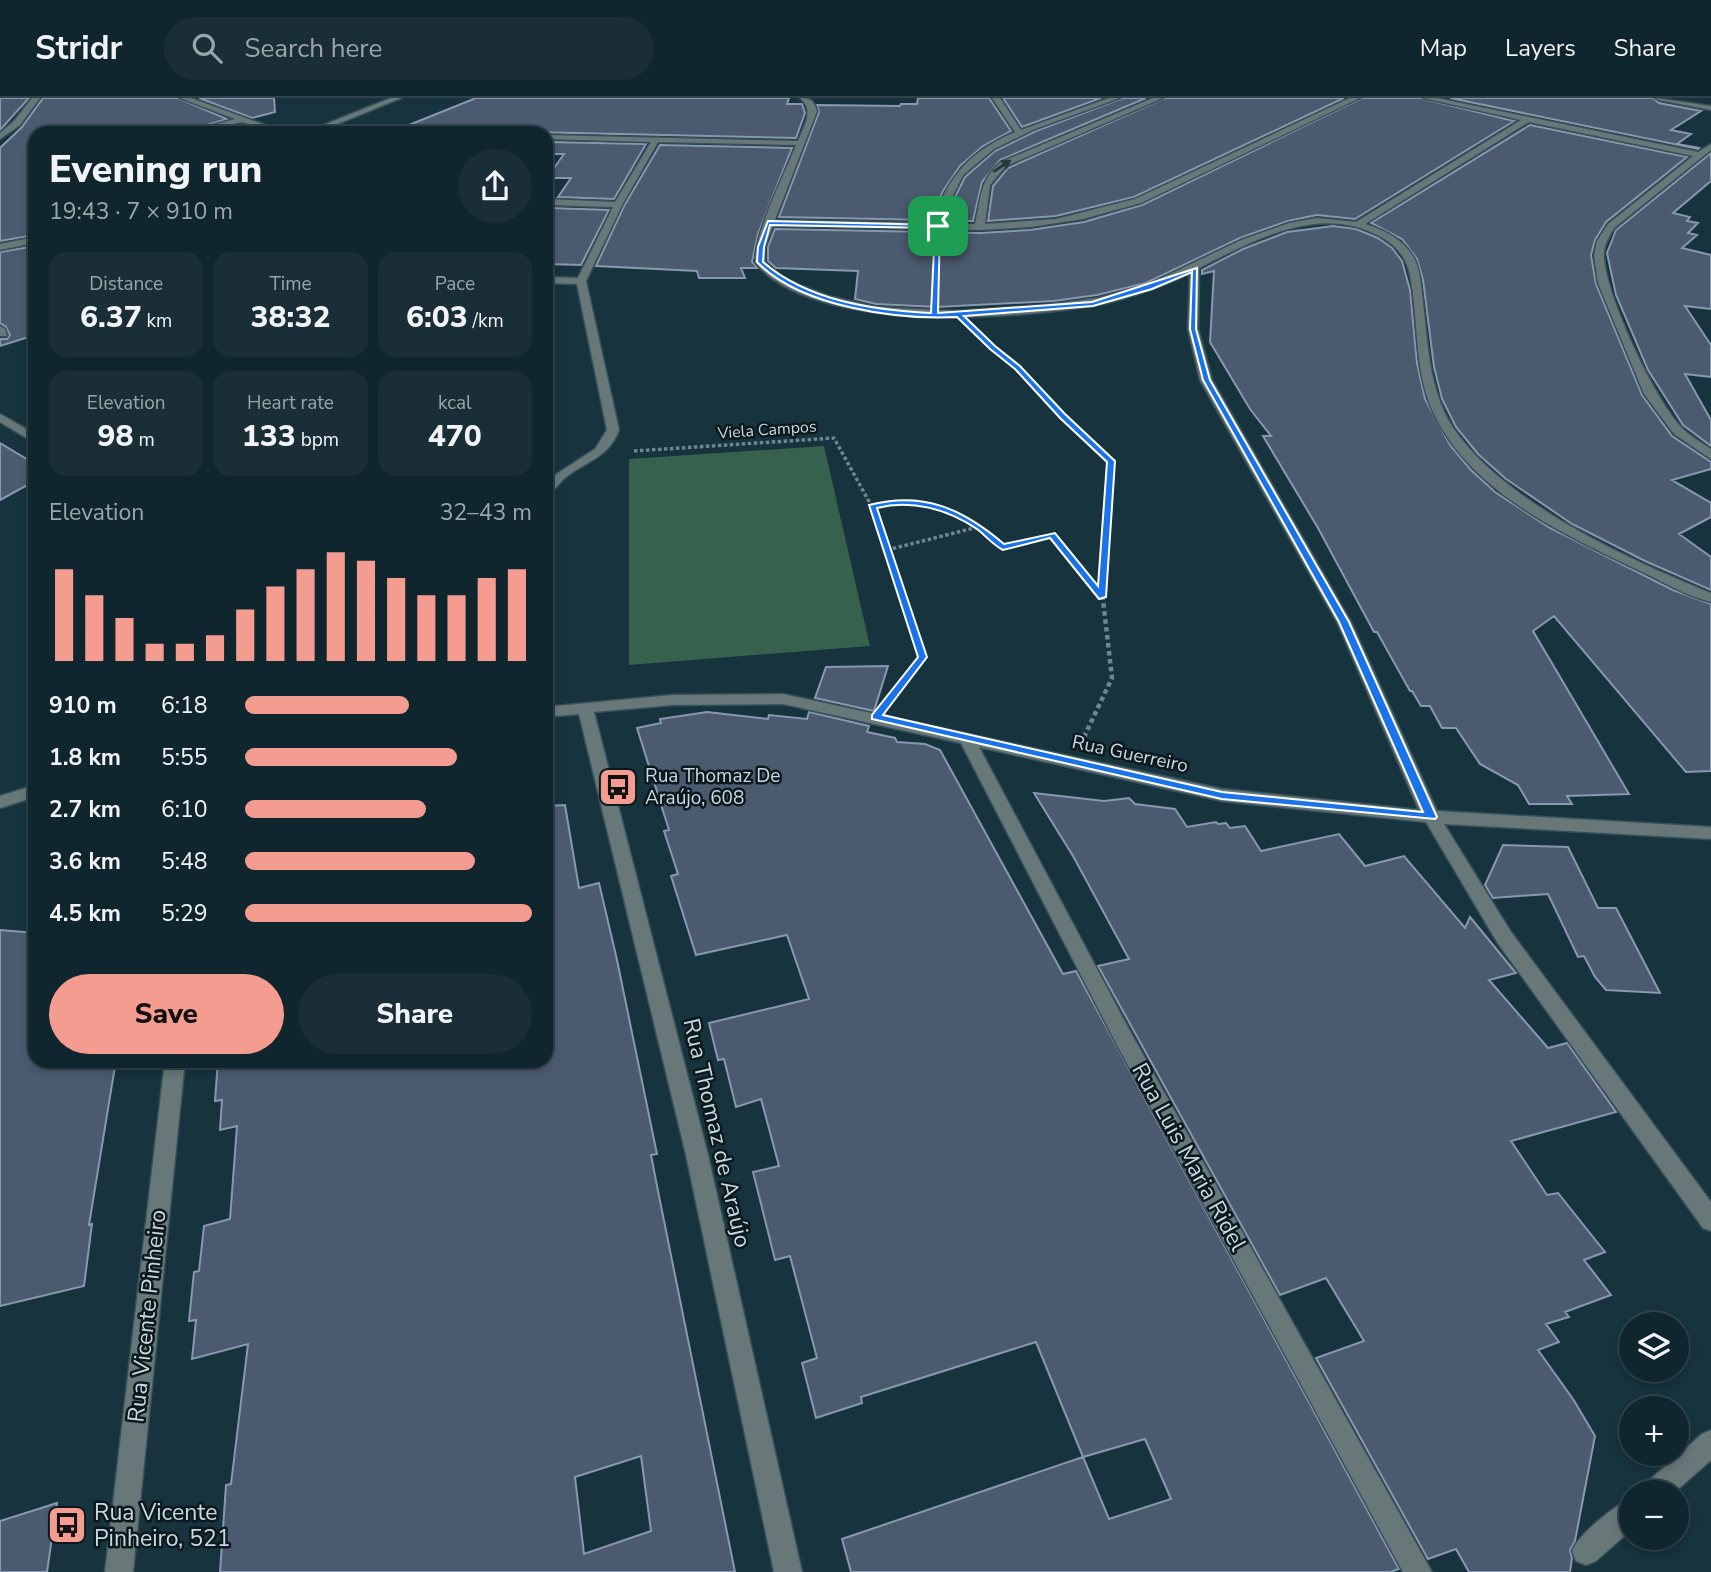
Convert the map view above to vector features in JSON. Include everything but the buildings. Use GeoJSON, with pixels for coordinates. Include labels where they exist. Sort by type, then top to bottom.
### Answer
{"type":"FeatureCollection","features":[{"type":"Feature","properties":{"kind":"street"},"geometry":{"type":"LineString","coordinates":[[0,137],[17,122],[36,98]]}},
{"type":"Feature","properties":{"kind":"street"},"geometry":{"type":"LineString","coordinates":[[184,98],[251,126]]}},
{"type":"Feature","properties":{"kind":"street"},"geometry":{"type":"LineString","coordinates":[[325,126],[397,98]]}},
{"type":"Feature","properties":{"kind":"street"},"geometry":{"type":"LineString","coordinates":[[804,98],[811,103],[813,111],[761,247],[760,262],[779,279],[809,293],[856,307],[934,315],[1093,304],[1195,269],[1272,228],[1312,220],[1358,224],[1394,240],[1409,259],[1414,275],[1424,362],[1434,403],[1449,431],[1481,467],[1521,502],[1569,531],[1711,598]]}},
{"type":"Feature","properties":{"kind":"street"},"geometry":{"type":"LineString","coordinates":[[996,98],[1020,134]]}},
{"type":"Feature","properties":{"kind":"street"},"geometry":{"type":"LineString","coordinates":[[936,226],[961,172],[974,159],[1020,134],[1116,98]]}},
{"type":"Feature","properties":{"kind":"street"},"geometry":{"type":"LineString","coordinates":[[980,227],[988,181],[996,168],[1015,157],[1160,98]]}},
{"type":"Feature","properties":{"kind":"street"},"geometry":{"type":"LineString","coordinates":[[768,223],[980,227],[1066,222],[1102,214],[1138,201],[1356,98]]}},
{"type":"Feature","properties":{"kind":"street"},"geometry":{"type":"LineString","coordinates":[[1427,98],[1699,155]]}},
{"type":"Feature","properties":{"kind":"street"},"geometry":{"type":"LineString","coordinates":[[1658,98],[1711,108]]}},
{"type":"Feature","properties":{"kind":"street"},"geometry":{"type":"LineString","coordinates":[[216,126],[240,120]]}},
{"type":"Feature","properties":{"kind":"street"},"geometry":{"type":"LineString","coordinates":[[1358,224],[1526,120]]}},
{"type":"Feature","properties":{"kind":"street"},"geometry":{"type":"LineString","coordinates":[[553,137],[802,143]]}},
{"type":"Feature","properties":{"kind":"street"},"geometry":{"type":"LineString","coordinates":[[553,484],[561,475],[599,453],[610,441],[613,430],[581,281],[618,205],[656,139]]}},
{"type":"Feature","properties":{"kind":"street"},"geometry":{"type":"LineString","coordinates":[[1711,146],[1611,226],[1602,241],[1599,255],[1603,283],[1650,394],[1678,431],[1711,455]]}},
{"type":"Feature","properties":{"kind":"street"},"geometry":{"type":"LineString","coordinates":[[553,202],[618,205]]}},
{"type":"Feature","properties":{"kind":"street"},"geometry":{"type":"LineString","coordinates":[[0,247],[28,241]]}},
{"type":"Feature","properties":{"kind":"street"},"geometry":{"type":"LineString","coordinates":[[1195,269],[1193,329],[1206,380],[1344,622],[1431,817],[1504,937],[1711,1220]]}},
{"type":"Feature","properties":{"kind":"street"},"geometry":{"type":"LineString","coordinates":[[553,280],[581,281]]}},
{"type":"Feature","properties":{"kind":"street"},"geometry":{"type":"LineString","coordinates":[[0,417],[28,435]]}},
{"type":"Feature","properties":{"kind":"street"},"geometry":{"type":"LineString","coordinates":[[0,435],[28,436]]}},
{"type":"Feature","properties":{"kind":"street","name":"Rua Guerreiro"},"geometry":{"type":"LineString","coordinates":[[553,711],[761,697],[876,717],[1222,795],[1431,817],[1711,833]]}},
{"type":"Feature","properties":{"kind":"street","name":"Rua Thomaz de Araújo"},"geometry":{"type":"LineString","coordinates":[[585,707],[697,1155],[788,1572]]}},
{"type":"Feature","properties":{"kind":"street","name":"Rua Luis Maria Ridel"},"geometry":{"type":"LineString","coordinates":[[967,739],[1124,1039],[1418,1572]]}},
{"type":"Feature","properties":{"kind":"street"},"geometry":{"type":"LineString","coordinates":[[0,802],[28,793]]}},
{"type":"Feature","properties":{"kind":"street","name":"Rua Vicente Pinheiro"},"geometry":{"type":"LineString","coordinates":[[119,1572],[175,1068]]}},
{"type":"Feature","properties":{"kind":"street"},"geometry":{"type":"LineString","coordinates":[[1669,1480],[1711,1443]]}},
{"type":"Feature","properties":{"kind":"street"},"geometry":{"type":"LineString","coordinates":[[1586,1551],[1619,1522]]}},
{"type":"Feature","properties":{"kind":"path"},"geometry":{"type":"LineString","coordinates":[[934,315],[936,226]]}},
{"type":"Feature","properties":{"kind":"path"},"geometry":{"type":"LineString","coordinates":[[958,314],[992,348],[1018,368],[1062,416],[1111,461],[1102,597],[1112,678],[1072,763]]}},
{"type":"Feature","properties":{"kind":"path","name":"Viela Campos"},"geometry":{"type":"LineString","coordinates":[[599,453],[834,438],[872,507],[923,657],[876,717]]}},
{"type":"Feature","properties":{"kind":"path"},"geometry":{"type":"LineString","coordinates":[[872,507],[889,502],[928,503],[979,527],[1003,547],[1052,535],[1102,597]]}},
{"type":"Feature","properties":{"kind":"path"},"geometry":{"type":"LineString","coordinates":[[887,550],[979,527]]}},
{"type":"Feature","properties":{"kind":"green space"},"geometry":{"type":"Polygon","coordinates":[[[824,446],[870,646],[629,665],[629,459],[824,446]]]}},
{"type":"Feature","properties":{"kind":"place","name":"Rua Thomaz De Araújo, 608"},"geometry":{"type":"Point","coordinates":[618,787]}},
{"type":"Feature","properties":{"kind":"place","name":"Rua Vicente Pinheiro, 521"},"geometry":{"type":"Point","coordinates":[67,1525]}},
{"type":"Feature","properties":{"kind":"route"},"geometry":{"type":"LineString","coordinates":[[938,226],[768,223],[760,262],[779,279],[809,293],[841,303],[877,311],[934,315],[1093,304],[1195,269],[1193,329],[1206,380],[1344,622],[1431,817],[1275,803],[1222,795],[876,717],[923,657],[872,507],[889,502],[928,503],[979,527],[1003,547],[1052,535],[1102,597],[1111,461],[1062,416],[1018,368],[992,348],[958,314],[934,315],[938,226]]}}]}
